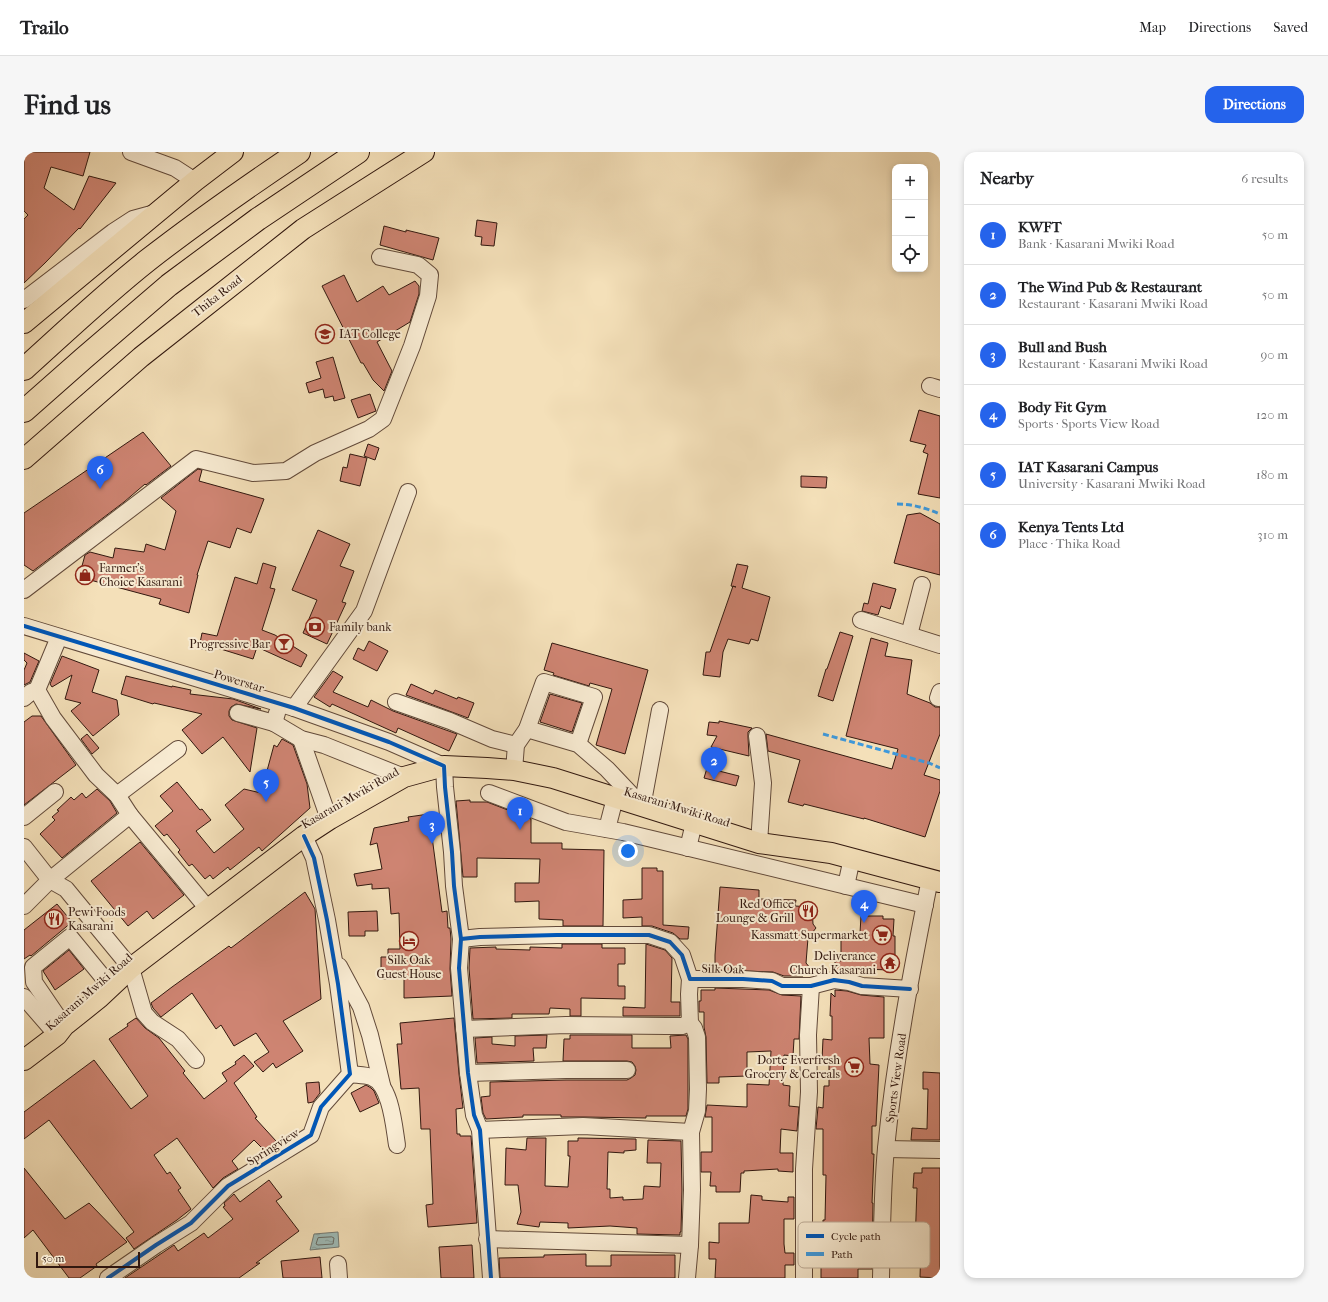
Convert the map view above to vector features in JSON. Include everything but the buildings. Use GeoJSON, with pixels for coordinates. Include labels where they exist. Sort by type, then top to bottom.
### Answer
{"type":"FeatureCollection","features":[{"type":"Feature","properties":{"kind":"highway"},"geometry":{"type":"LineString","coordinates":[[24,369],[110,291],[147,261],[244,189],[299,152]]}},
{"type":"Feature","properties":{"kind":"highway"},"geometry":{"type":"LineString","coordinates":[[24,411],[169,285],[258,219],[358,152]]}},
{"type":"Feature","properties":{"kind":"main road"},"geometry":{"type":"LineString","coordinates":[[24,323],[157,212],[233,152]]}},
{"type":"Feature","properties":{"kind":"main road","name":"Thika Road"},"geometry":{"type":"LineString","coordinates":[[24,459],[141,357],[303,229],[424,152]]}},
{"type":"Feature","properties":{"kind":"main road","name":"Kasarani Mwiki Road"},"geometry":{"type":"LineString","coordinates":[[24,1060],[60,1031],[131,968],[304,836],[329,819],[404,777],[444,766],[514,770],[553,778],[759,843],[831,853],[935,881]]}},
{"type":"Feature","properties":{"kind":"street"},"geometry":{"type":"LineString","coordinates":[[131,152],[175,168],[195,181]]}},
{"type":"Feature","properties":{"kind":"street"},"geometry":{"type":"LineString","coordinates":[[24,300],[113,232],[133,219],[157,212]]}},
{"type":"Feature","properties":{"kind":"street"},"geometry":{"type":"LineString","coordinates":[[24,590],[196,458],[253,473],[286,471],[315,454],[369,429],[383,419],[412,346],[428,296],[430,275],[418,265],[380,257]]}},
{"type":"Feature","properties":{"kind":"street"},"geometry":{"type":"LineString","coordinates":[[274,723],[364,611],[408,492]]}},
{"type":"Feature","properties":{"kind":"street"},"geometry":{"type":"LineString","coordinates":[[909,635],[922,585]]}},
{"type":"Feature","properties":{"kind":"street"},"geometry":{"type":"LineString","coordinates":[[861,620],[940,645]]}},
{"type":"Feature","properties":{"kind":"street","name":"Powerstar"},"geometry":{"type":"LineString","coordinates":[[24,626],[287,706],[389,742],[444,766]]}},
{"type":"Feature","properties":{"kind":"street"},"geometry":{"type":"LineString","coordinates":[[59,637],[30,694],[53,718],[92,769],[117,795],[130,815],[208,909]]}},
{"type":"Feature","properties":{"kind":"street"},"geometry":{"type":"LineString","coordinates":[[514,770],[516,744],[527,729],[544,682],[594,697],[578,744]]}},
{"type":"Feature","properties":{"kind":"street"},"geometry":{"type":"LineString","coordinates":[[396,702],[450,721],[492,740],[516,744]]}},
{"type":"Feature","properties":{"kind":"street"},"geometry":{"type":"LineString","coordinates":[[642,807],[660,710]]}},
{"type":"Feature","properties":{"kind":"street"},"geometry":{"type":"LineString","coordinates":[[238,713],[274,723],[301,739],[324,744],[404,777]]}},
{"type":"Feature","properties":{"kind":"street"},"geometry":{"type":"LineString","coordinates":[[527,729],[578,744],[607,770],[642,807]]}},
{"type":"Feature","properties":{"kind":"street"},"geometry":{"type":"LineString","coordinates":[[757,736],[763,783],[759,843]]}},
{"type":"Feature","properties":{"kind":"street"},"geometry":{"type":"LineString","coordinates":[[301,739],[329,819]]}},
{"type":"Feature","properties":{"kind":"street"},"geometry":{"type":"LineString","coordinates":[[117,795],[178,749]]}},
{"type":"Feature","properties":{"kind":"street"},"geometry":{"type":"LineString","coordinates":[[444,766],[444,787],[461,939],[459,968],[468,1073],[474,1115],[480,1130],[491,1278]]}},
{"type":"Feature","properties":{"kind":"street"},"geometry":{"type":"LineString","coordinates":[[24,817],[56,792]]}},
{"type":"Feature","properties":{"kind":"street"},"geometry":{"type":"LineString","coordinates":[[489,793],[566,822],[607,829],[925,905]]}},
{"type":"Feature","properties":{"kind":"street"},"geometry":{"type":"LineString","coordinates":[[607,829],[615,798]]}},
{"type":"Feature","properties":{"kind":"street"},"geometry":{"type":"LineString","coordinates":[[24,906],[50,880],[130,815]]}},
{"type":"Feature","properties":{"kind":"street"},"geometry":{"type":"LineString","coordinates":[[688,848],[694,823]]}},
{"type":"Feature","properties":{"kind":"street"},"geometry":{"type":"LineString","coordinates":[[304,836],[314,858],[333,956],[350,1074],[372,1077],[382,1085]]}},
{"type":"Feature","properties":{"kind":"street"},"geometry":{"type":"LineString","coordinates":[[24,846],[50,880],[66,889],[131,968],[144,1013],[152,1022],[178,1039],[196,1060]]}},
{"type":"Feature","properties":{"kind":"street"},"geometry":{"type":"LineString","coordinates":[[846,886],[852,858]]}},
{"type":"Feature","properties":{"kind":"street","name":"Sports View Road"},"geometry":{"type":"LineString","coordinates":[[883,1222],[886,1149],[895,1076],[925,905],[935,881]]}},
{"type":"Feature","properties":{"kind":"street","name":"Silk Oak"},"geometry":{"type":"LineString","coordinates":[[461,939],[550,935],[649,935],[670,942],[682,955],[690,979],[743,979],[772,981],[782,986],[810,986],[834,980],[862,986],[910,989]]}},
{"type":"Feature","properties":{"kind":"street"},"geometry":{"type":"LineString","coordinates":[[60,1031],[34,982],[33,967],[70,937],[111,987]]}},
{"type":"Feature","properties":{"kind":"street"},"geometry":{"type":"LineString","coordinates":[[333,956],[361,1006],[370,1035],[382,1085],[387,1094],[397,1145]]}},
{"type":"Feature","properties":{"kind":"street"},"geometry":{"type":"LineString","coordinates":[[687,1278],[692,1190],[691,1132],[697,1111],[698,1089],[697,1037],[694,1028],[690,1023],[690,979]]}},
{"type":"Feature","properties":{"kind":"street"},"geometry":{"type":"LineString","coordinates":[[804,1222],[804,1169],[809,1092],[808,1035],[810,986]]}},
{"type":"Feature","properties":{"kind":"street"},"geometry":{"type":"LineString","coordinates":[[24,997],[60,1031]]}},
{"type":"Feature","properties":{"kind":"street"},"geometry":{"type":"LineString","coordinates":[[464,1029],[566,1025],[682,1026],[690,1023]]}},
{"type":"Feature","properties":{"kind":"street"},"geometry":{"type":"LineString","coordinates":[[468,1073],[627,1070]]}},
{"type":"Feature","properties":{"kind":"street","name":"Springview"},"geometry":{"type":"LineString","coordinates":[[108,1278],[191,1223],[228,1186],[311,1135],[321,1107],[350,1074]]}},
{"type":"Feature","properties":{"kind":"street"},"geometry":{"type":"LineString","coordinates":[[480,1130],[583,1126],[691,1132]]}},
{"type":"Feature","properties":{"kind":"street"},"geometry":{"type":"LineString","coordinates":[[886,1149],[940,1150]]}},
{"type":"Feature","properties":{"kind":"street"},"geometry":{"type":"LineString","coordinates":[[487,1239],[690,1245]]}},
{"type":"Feature","properties":{"kind":"street","name":"Sports View Road"},"geometry":{"type":"LineString","coordinates":[[881,1268],[881,1278]]}},
{"type":"Feature","properties":{"kind":"water"},"geometry":{"type":"Polygon","coordinates":[[[338,1232],[339,1247],[310,1250],[314,1234],[338,1232]]]}},
{"type":"Feature","properties":{"kind":"marked path"},"geometry":{"type":"LineString","coordinates":[[897,504],[919,507],[940,514]]}},
{"type":"Feature","properties":{"kind":"marked path"},"geometry":{"type":"LineString","coordinates":[[823,734],[929,763],[940,768]]}},
{"type":"Feature","properties":{"kind":"cycle path"},"geometry":{"type":"LineString","coordinates":[[24,626],[294,708],[389,742],[444,766],[454,886],[461,939],[459,968],[468,1073],[474,1115],[480,1130],[491,1278]]}},
{"type":"Feature","properties":{"kind":"cycle path"},"geometry":{"type":"LineString","coordinates":[[108,1278],[191,1223],[228,1186],[311,1135],[321,1107],[350,1074],[338,984],[327,920],[314,858],[304,836]]}},
{"type":"Feature","properties":{"kind":"cycle path"},"geometry":{"type":"LineString","coordinates":[[461,939],[480,937],[557,935],[649,935],[670,942],[682,955],[690,979],[743,979],[772,981],[782,986],[811,986],[834,980],[862,986],[910,989]]}},
{"type":"Feature","properties":{"kind":"place","name":"IAT College"},"geometry":{"type":"Point","coordinates":[325,334]}},
{"type":"Feature","properties":{"kind":"place","name":"Kenya Tents Ltd"},"geometry":{"type":"Point","coordinates":[100,489]}},
{"type":"Feature","properties":{"kind":"place","name":"Farmer's Choice Kasarani"},"geometry":{"type":"Point","coordinates":[85,575]}},
{"type":"Feature","properties":{"kind":"place","name":"Family bank"},"geometry":{"type":"Point","coordinates":[315,627]}},
{"type":"Feature","properties":{"kind":"place","name":"Progressive Bar"},"geometry":{"type":"Point","coordinates":[284,644]}},
{"type":"Feature","properties":{"kind":"place","name":"The Wind Pub & Restaurant"},"geometry":{"type":"Point","coordinates":[714,780]}},
{"type":"Feature","properties":{"kind":"place","name":"IAT Kasarani Campus"},"geometry":{"type":"Point","coordinates":[266,802]}},
{"type":"Feature","properties":{"kind":"place","name":"KWFT"},"geometry":{"type":"Point","coordinates":[520,830]}},
{"type":"Feature","properties":{"kind":"place","name":"Bull and Bush"},"geometry":{"type":"Point","coordinates":[432,844]}},
{"type":"Feature","properties":{"kind":"place","name":"Red Office Lounge & Grill"},"geometry":{"type":"Point","coordinates":[808,911]}},
{"type":"Feature","properties":{"kind":"place","name":"Pewi Foods Kasarani"},"geometry":{"type":"Point","coordinates":[54,919]}},
{"type":"Feature","properties":{"kind":"place","name":"Body Fit Gym"},"geometry":{"type":"Point","coordinates":[864,923]}},
{"type":"Feature","properties":{"kind":"place","name":"Kassmatt Supermarket"},"geometry":{"type":"Point","coordinates":[882,935]}},
{"type":"Feature","properties":{"kind":"place","name":"Silk Oak Guest House"},"geometry":{"type":"Point","coordinates":[409,941]}},
{"type":"Feature","properties":{"kind":"place","name":"Deliverance Church Kasarani"},"geometry":{"type":"Point","coordinates":[890,963]}},
{"type":"Feature","properties":{"kind":"place","name":"Dorte Everfresh Grocery & Cereals"},"geometry":{"type":"Point","coordinates":[854,1067]}}]}
